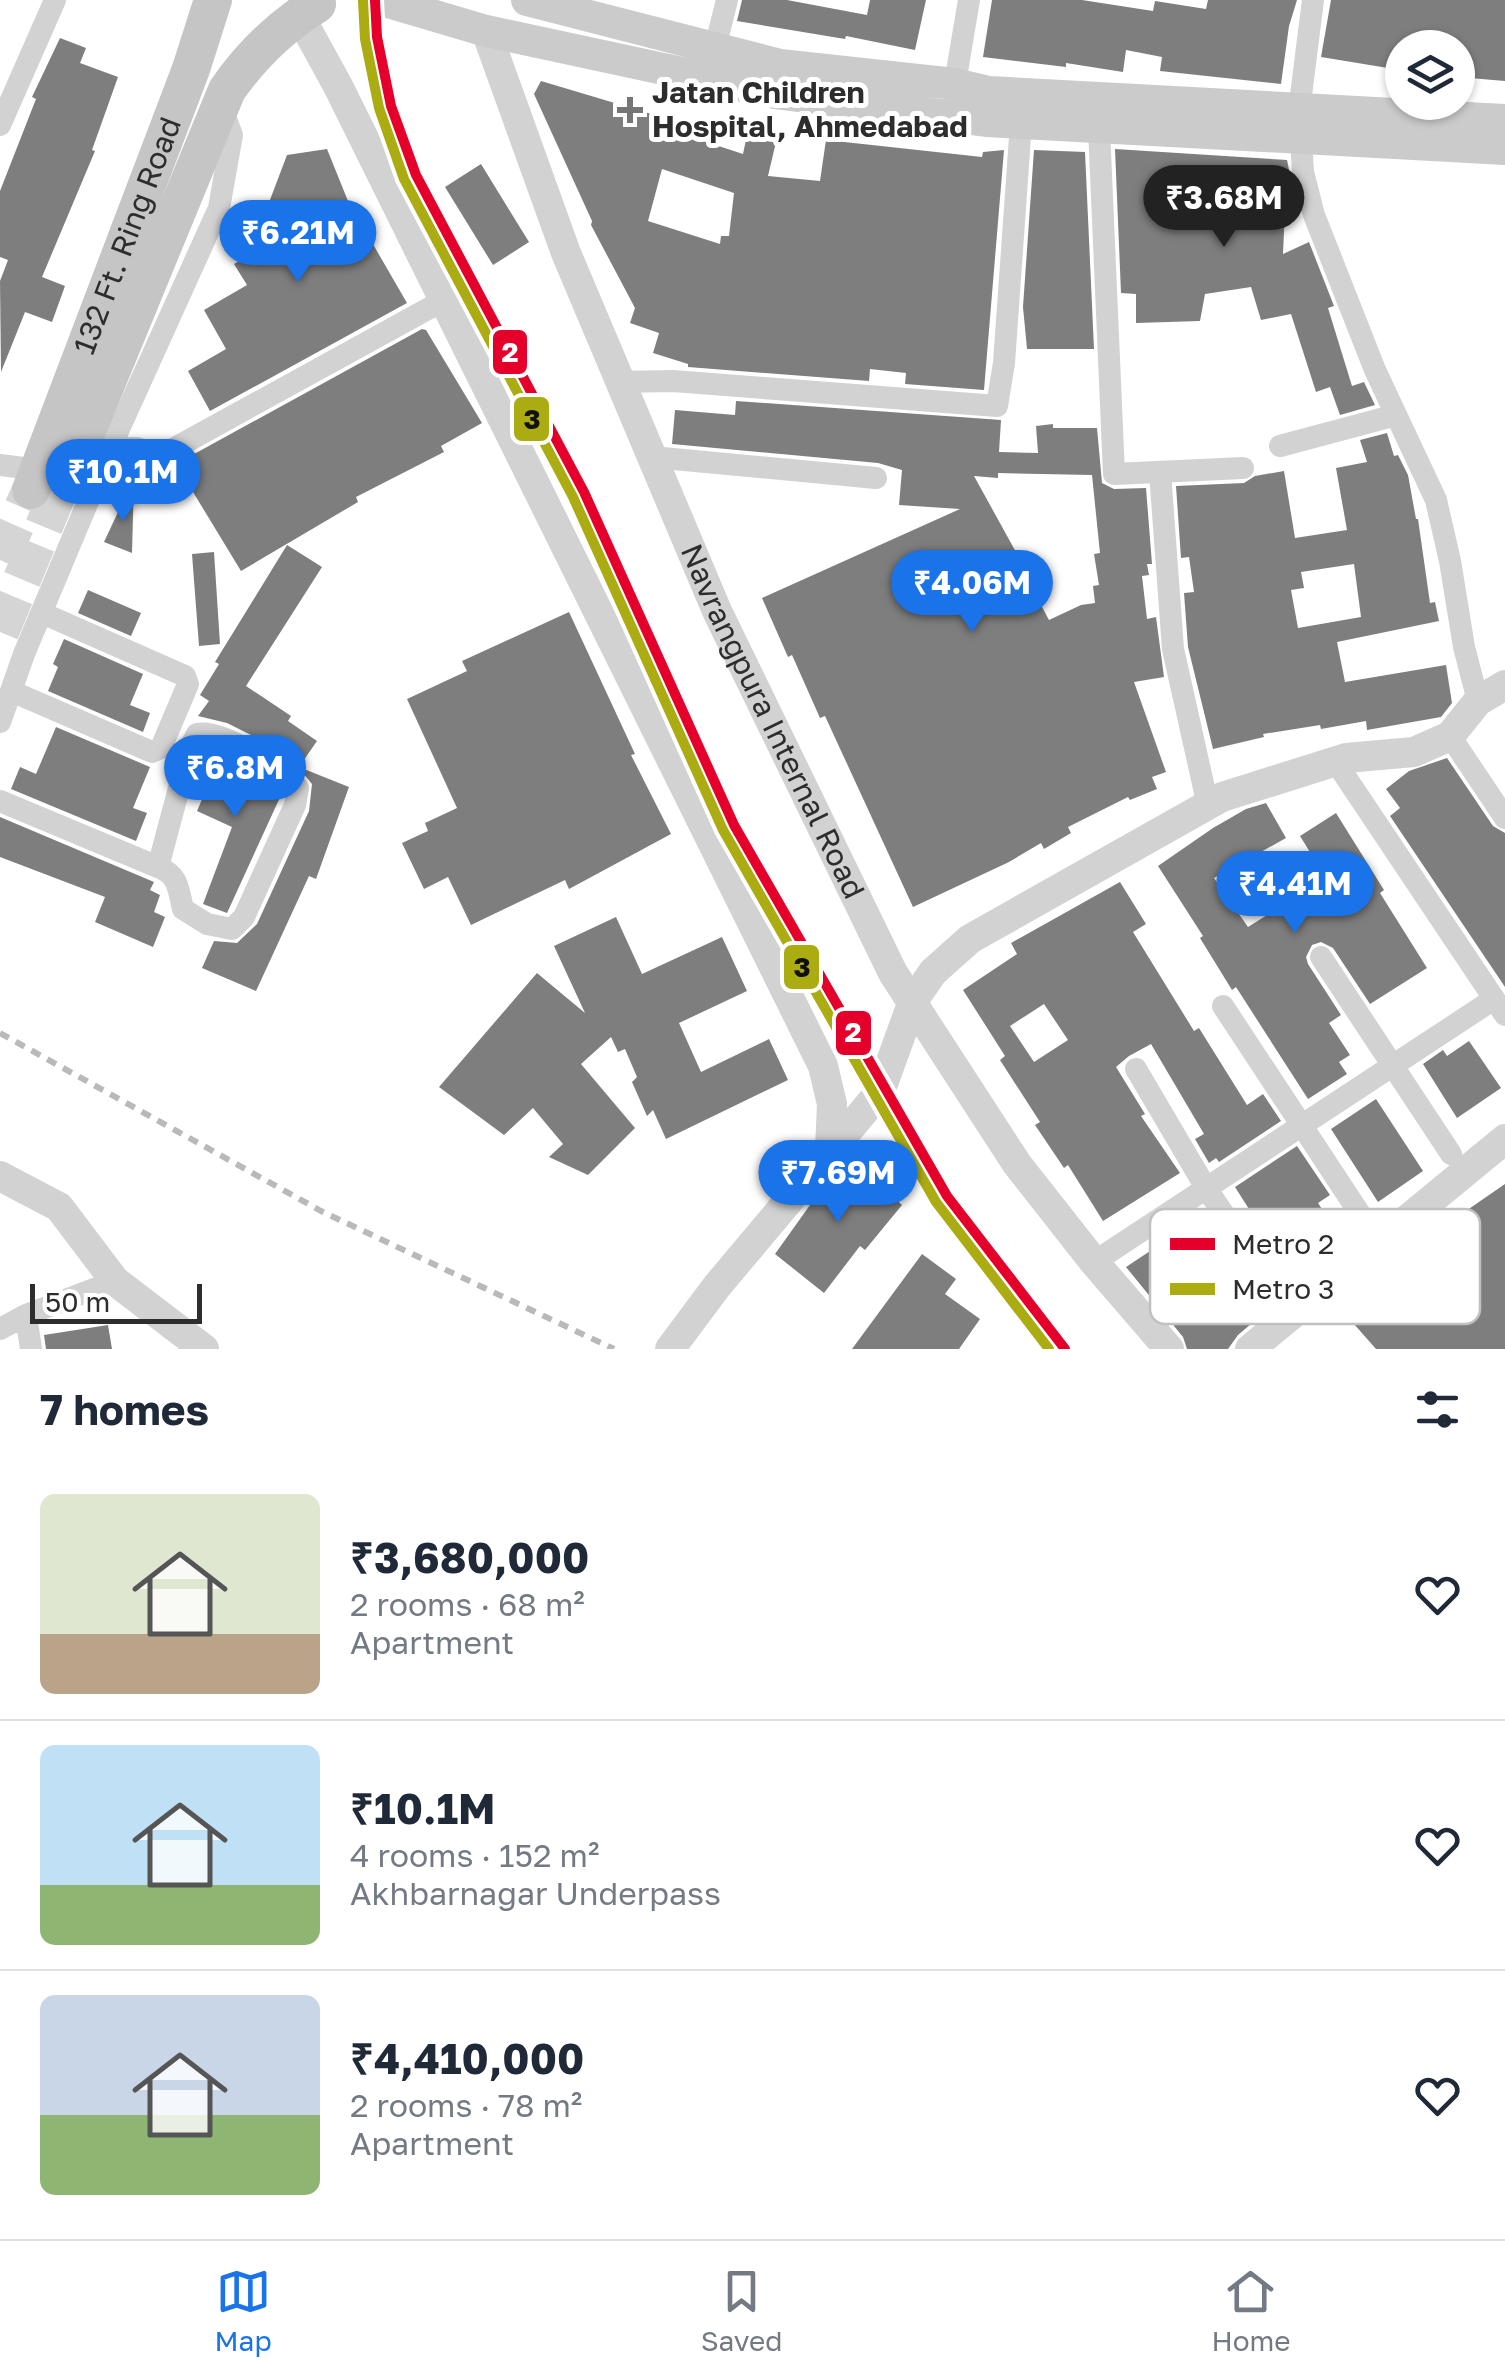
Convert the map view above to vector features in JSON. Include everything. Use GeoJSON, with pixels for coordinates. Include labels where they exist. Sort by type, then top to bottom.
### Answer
{"type":"FeatureCollection","features":[{"type":"Feature","properties":{"kind":"main road","name":"132 Ft. Ring Road"},"geometry":{"type":"LineString","coordinates":[[65,465],[213,0]]}},
{"type":"Feature","properties":{"kind":"main road"},"geometry":{"type":"LineString","coordinates":[[381,0],[486,31],[775,94],[952,100],[989,92],[1505,149]]}},
{"type":"Feature","properties":{"kind":"main road"},"geometry":{"type":"LineString","coordinates":[[526,0],[780,65],[952,100],[1022,123],[1099,128],[1505,120]]}},
{"type":"Feature","properties":{"kind":"main road","name":"132 Ft. Ring Road"},"geometry":{"type":"LineString","coordinates":[[65,465],[220,106],[246,62],[310,5]]}},
{"type":"Feature","properties":{"kind":"street"},"geometry":{"type":"LineString","coordinates":[[0,125],[55,0]]}},
{"type":"Feature","properties":{"kind":"street"},"geometry":{"type":"LineString","coordinates":[[715,48],[726,0]]}},
{"type":"Feature","properties":{"kind":"street"},"geometry":{"type":"LineString","coordinates":[[952,100],[969,0]]}},
{"type":"Feature","properties":{"kind":"street"},"geometry":{"type":"LineString","coordinates":[[1313,0],[1300,125],[1304,172],[1314,215],[1396,415],[1436,500],[1464,648],[1478,700]]}},
{"type":"Feature","properties":{"kind":"street"},"geometry":{"type":"LineString","coordinates":[[310,5],[444,300],[823,1066],[832,1104],[830,1149]]}},
{"type":"Feature","properties":{"kind":"street","name":"Navrangpura Internal Road"},"geometry":{"type":"LineString","coordinates":[[486,31],[566,253],[716,611],[893,973],[1017,1164],[1169,1349]]}},
{"type":"Feature","properties":{"kind":"street"},"geometry":{"type":"LineString","coordinates":[[618,382],[673,381],[998,406],[1022,123]]}},
{"type":"Feature","properties":{"kind":"street"},"geometry":{"type":"LineString","coordinates":[[1099,128],[1114,474],[1243,468]]}},
{"type":"Feature","properties":{"kind":"street"},"geometry":{"type":"LineString","coordinates":[[0,465],[65,465],[136,448],[158,456],[164,454],[444,300]]}},
{"type":"Feature","properties":{"kind":"street"},"geometry":{"type":"LineString","coordinates":[[1280,446],[1396,415]]}},
{"type":"Feature","properties":{"kind":"street"},"geometry":{"type":"LineString","coordinates":[[652,457],[876,478]]}},
{"type":"Feature","properties":{"kind":"street"},"geometry":{"type":"LineString","coordinates":[[0,722],[42,613],[65,465]]}},
{"type":"Feature","properties":{"kind":"street"},"geometry":{"type":"LineString","coordinates":[[1160,472],[1173,649],[1208,806]]}},
{"type":"Feature","properties":{"kind":"street"},"geometry":{"type":"LineString","coordinates":[[11,691],[152,752],[161,748],[188,684],[185,676],[42,613]]}},
{"type":"Feature","properties":{"kind":"street"},"geometry":{"type":"LineString","coordinates":[[670,1349],[880,1092],[914,1001],[932,972],[970,939],[1222,797],[1335,762],[1414,752],[1450,736],[1478,700],[1505,685]]}},
{"type":"Feature","properties":{"kind":"street"},"geometry":{"type":"LineString","coordinates":[[0,802],[170,871],[176,879],[183,909],[207,924],[232,929],[244,917],[295,805],[298,788],[284,774],[218,734],[197,734],[190,747],[158,866]]}},
{"type":"Feature","properties":{"kind":"street"},"geometry":{"type":"LineString","coordinates":[[1450,736],[1505,818]]}},
{"type":"Feature","properties":{"kind":"street"},"geometry":{"type":"LineString","coordinates":[[1174,1209],[1391,1066],[1500,1007],[1335,762]]}},
{"type":"Feature","properties":{"kind":"street"},"geometry":{"type":"LineString","coordinates":[[1322,956],[1451,1154]]}},
{"type":"Feature","properties":{"kind":"street"},"geometry":{"type":"LineString","coordinates":[[1224,1006],[1357,1209]]}},
{"type":"Feature","properties":{"kind":"street"},"geometry":{"type":"LineString","coordinates":[[1136,1069],[1220,1209]]}},
{"type":"Feature","properties":{"kind":"street"},"geometry":{"type":"LineString","coordinates":[[1421,1209],[1505,1140]]}},
{"type":"Feature","properties":{"kind":"street"},"geometry":{"type":"LineString","coordinates":[[0,1176],[59,1207],[115,1280],[204,1349]]}},
{"type":"Feature","properties":{"kind":"street"},"geometry":{"type":"LineString","coordinates":[[1094,1262],[1150,1225]]}},
{"type":"Feature","properties":{"kind":"street"},"geometry":{"type":"LineString","coordinates":[[0,1329],[115,1280]]}},
{"type":"Feature","properties":{"kind":"street"},"geometry":{"type":"LineString","coordinates":[[26,1316],[31,1349]]}},
{"type":"Feature","properties":{"kind":"street"},"geometry":{"type":"LineString","coordinates":[[1250,1349],[1281,1324]]}},
{"type":"Feature","properties":{"kind":"building"},"geometry":{"type":"Polygon","coordinates":[[[742,0],[787,0],[867,15],[870,0],[926,0],[915,50],[737,21],[742,0]]]}},
{"type":"Feature","properties":{"kind":"building"},"geometry":{"type":"Polygon","coordinates":[[[992,0],[1082,0],[1153,11],[1155,1],[1206,9],[1208,0],[1297,0],[1281,84],[1160,71],[1162,57],[1126,50],[1123,72],[983,57],[992,0]]]}},
{"type":"Feature","properties":{"kind":"building"},"geometry":{"type":"Polygon","coordinates":[[[1331,0],[1505,0],[1505,81],[1475,78],[1475,30],[1385,30],[1385,68],[1321,57],[1331,0]]]}},
{"type":"Feature","properties":{"kind":"building"},"geometry":{"type":"Polygon","coordinates":[[[60,38],[86,48],[80,63],[118,77],[92,150],[95,151],[42,277],[65,286],[52,322],[25,312],[1,372],[0,281],[8,260],[0,257],[0,191],[36,99],[32,97],[60,38]]]}},
{"type":"Feature","properties":{"kind":"building"},"geometry":{"type":"Polygon","coordinates":[[[541,81],[675,121],[673,131],[743,154],[747,135],[776,142],[768,176],[820,181],[826,140],[982,157],[983,152],[1004,150],[984,390],[905,384],[906,373],[870,369],[869,381],[688,367],[653,353],[659,333],[630,323],[635,308],[591,225],[534,94],[541,81]],[[662,169],[648,221],[720,244],[721,236],[729,236],[734,193],[662,169]]]}},
{"type":"Feature","properties":{"kind":"building"},"geometry":{"type":"Polygon","coordinates":[[[327,149],[348,201],[407,303],[210,411],[188,371],[226,349],[204,310],[247,285],[234,264],[296,227],[265,213],[287,155],[327,149]]]}},
{"type":"Feature","properties":{"kind":"building"},"geometry":{"type":"Polygon","coordinates":[[[1115,149],[1287,160],[1297,208],[1285,209],[1283,254],[1309,242],[1334,306],[1328,308],[1352,386],[1364,382],[1375,405],[1340,415],[1330,387],[1316,392],[1291,314],[1261,320],[1251,287],[1205,294],[1200,321],[1136,323],[1136,294],[1121,293],[1115,149]]]}},
{"type":"Feature","properties":{"kind":"building"},"geometry":{"type":"Polygon","coordinates":[[[1034,150],[1085,152],[1094,349],[1027,349],[1023,307],[1034,150]]]}},
{"type":"Feature","properties":{"kind":"building"},"geometry":{"type":"Polygon","coordinates":[[[481,164],[529,242],[493,265],[445,187],[481,164]]]}},
{"type":"Feature","properties":{"kind":"building"},"geometry":{"type":"Polygon","coordinates":[[[422,329],[482,423],[441,446],[444,452],[356,497],[358,502],[241,571],[176,464],[422,329]]]}},
{"type":"Feature","properties":{"kind":"building"},"geometry":{"type":"Polygon","coordinates":[[[736,401],[1001,420],[999,452],[1038,453],[1036,426],[1097,428],[1102,483],[1114,489],[1146,488],[1152,564],[1147,564],[1149,575],[1142,576],[1147,619],[1156,617],[1164,677],[1134,682],[1166,772],[1152,777],[1157,789],[1130,800],[1128,797],[1068,827],[1071,833],[1044,849],[1041,843],[913,907],[825,716],[820,718],[762,598],[960,509],[899,505],[902,470],[878,463],[672,444],[675,410],[735,415],[736,401]],[[1092,475],[974,476],[1049,620],[1095,603],[1093,586],[1099,585],[1094,554],[1100,553],[1092,475]]]}},
{"type":"Feature","properties":{"kind":"building"},"geometry":{"type":"Polygon","coordinates":[[[1387,433],[1394,456],[1398,455],[1408,475],[1430,603],[1435,602],[1439,621],[1337,642],[1345,682],[1446,665],[1452,703],[1441,717],[1367,730],[1366,721],[1321,729],[1320,725],[1263,734],[1264,737],[1213,749],[1188,647],[1184,593],[1194,592],[1189,557],[1181,558],[1176,486],[1244,483],[1255,476],[1284,471],[1295,538],[1347,530],[1336,468],[1367,462],[1360,440],[1387,433]],[[1354,564],[1301,572],[1304,588],[1291,590],[1298,628],[1361,617],[1354,564]]]}},
{"type":"Feature","properties":{"kind":"building"},"geometry":{"type":"Polygon","coordinates":[[[134,478],[132,553],[104,542],[134,478]]]}},
{"type":"Feature","properties":{"kind":"building"},"geometry":{"type":"Polygon","coordinates":[[[287,545],[322,567],[246,686],[291,716],[288,721],[317,741],[299,767],[349,787],[316,879],[309,876],[256,991],[202,968],[214,941],[237,943],[257,924],[309,811],[312,784],[299,768],[259,739],[227,723],[198,716],[209,701],[200,695],[219,664],[215,662],[287,545]]]}},
{"type":"Feature","properties":{"kind":"building"},"geometry":{"type":"Polygon","coordinates":[[[214,552],[220,644],[199,646],[192,554],[214,552]]]}},
{"type":"Feature","properties":{"kind":"building"},"geometry":{"type":"Polygon","coordinates":[[[88,590],[141,613],[131,636],[78,613],[88,590]]]}},
{"type":"Feature","properties":{"kind":"building"},"geometry":{"type":"Polygon","coordinates":[[[569,612],[635,754],[631,755],[671,834],[569,889],[565,880],[471,925],[448,877],[424,889],[402,843],[428,831],[425,823],[457,808],[407,699],[467,671],[462,661],[569,612]]]}},
{"type":"Feature","properties":{"kind":"building"},"geometry":{"type":"Polygon","coordinates":[[[64,639],[143,674],[130,705],[150,713],[143,732],[48,691],[58,667],[53,664],[64,639]]]}},
{"type":"Feature","properties":{"kind":"building"},"geometry":{"type":"Polygon","coordinates":[[[56,727],[150,767],[133,808],[147,813],[136,841],[11,789],[20,767],[36,774],[56,727]]]}},
{"type":"Feature","properties":{"kind":"building"},"geometry":{"type":"Polygon","coordinates":[[[206,749],[243,764],[282,793],[227,913],[203,904],[232,827],[197,811],[209,783],[197,778],[206,749]]]}},
{"type":"Feature","properties":{"kind":"building"},"geometry":{"type":"Polygon","coordinates":[[[1447,758],[1493,826],[1505,833],[1505,987],[1390,816],[1400,808],[1386,789],[1409,771],[1447,758]]]}},
{"type":"Feature","properties":{"kind":"building"},"geometry":{"type":"Polygon","coordinates":[[[1266,803],[1286,838],[1214,878],[1248,927],[1326,878],[1300,836],[1336,813],[1427,968],[1370,1004],[1333,948],[1321,942],[1312,945],[1306,957],[1308,964],[1341,1015],[1329,1023],[1350,1055],[1339,1062],[1347,1074],[1308,1099],[1236,987],[1232,990],[1158,866],[1213,828],[1246,809],[1266,803]]]}},
{"type":"Feature","properties":{"kind":"building"},"geometry":{"type":"Polygon","coordinates":[[[0,817],[154,882],[150,890],[160,895],[154,912],[165,917],[153,947],[95,922],[105,897],[0,857],[0,817]]]}},
{"type":"Feature","properties":{"kind":"building"},"geometry":{"type":"Polygon","coordinates":[[[1120,882],[1146,924],[1133,932],[1194,1031],[1199,1028],[1247,1105],[1263,1094],[1281,1121],[1219,1162],[1216,1158],[1209,1163],[1195,1139],[1204,1134],[1151,1044],[1129,1056],[1116,1067],[1145,1114],[1141,1116],[1180,1173],[1103,1221],[1068,1165],[1064,1168],[1035,1125],[1040,1122],[1000,1060],[1005,1056],[963,990],[1017,954],[1011,943],[1120,882]],[[1044,1004],[1010,1026],[1034,1062],[1068,1040],[1044,1004]]]}},
{"type":"Feature","properties":{"kind":"building"},"geometry":{"type":"Polygon","coordinates":[[[616,917],[642,974],[722,937],[747,991],[679,1023],[701,1072],[769,1039],[788,1080],[666,1139],[653,1110],[647,1116],[632,1082],[637,1077],[625,1049],[618,1052],[611,1037],[581,1064],[635,1128],[588,1175],[549,1157],[563,1144],[533,1108],[504,1135],[439,1087],[537,973],[585,1013],[554,946],[616,917]]]}},
{"type":"Feature","properties":{"kind":"building"},"geometry":{"type":"Polygon","coordinates":[[[1469,1041],[1501,1088],[1457,1118],[1423,1064],[1443,1050],[1447,1056],[1469,1041]]]}},
{"type":"Feature","properties":{"kind":"building"},"geometry":{"type":"Polygon","coordinates":[[[1376,1099],[1423,1171],[1378,1202],[1331,1129],[1376,1099]]]}},
{"type":"Feature","properties":{"kind":"building"},"geometry":{"type":"Polygon","coordinates":[[[1297,1146],[1330,1195],[1318,1203],[1322,1209],[1249,1209],[1235,1187],[1297,1146]]]}},
{"type":"Feature","properties":{"kind":"building"},"geometry":{"type":"Polygon","coordinates":[[[850,1157],[902,1205],[865,1250],[860,1246],[824,1293],[775,1254],[850,1157]]]}},
{"type":"Feature","properties":{"kind":"building"},"geometry":{"type":"Polygon","coordinates":[[[1505,1184],[1505,1349],[1376,1349],[1354,1324],[1480,1324],[1480,1209],[1469,1209],[1505,1184]]]}},
{"type":"Feature","properties":{"kind":"building"},"geometry":{"type":"Polygon","coordinates":[[[1150,1251],[1150,1296],[1126,1267],[1150,1251]]]}},
{"type":"Feature","properties":{"kind":"building"},"geometry":{"type":"Polygon","coordinates":[[[922,1254],[956,1279],[945,1294],[980,1319],[959,1349],[852,1349],[922,1254]]]}},
{"type":"Feature","properties":{"kind":"building"},"geometry":{"type":"Polygon","coordinates":[[[1172,1324],[1251,1324],[1228,1349],[1187,1349],[1172,1324]]]}},
{"type":"Feature","properties":{"kind":"building"},"geometry":{"type":"Polygon","coordinates":[[[108,1325],[112,1349],[46,1349],[44,1335],[108,1325]]]}},
{"type":"Feature","properties":{"kind":"tunnel"},"geometry":{"type":"LineString","coordinates":[[0,632],[67,471]]}},
{"type":"Feature","properties":{"kind":"tunnel"},"geometry":{"type":"LineString","coordinates":[[0,560],[31,490]]}},
{"type":"Feature","properties":{"kind":"railway"},"geometry":{"type":"LineString","coordinates":[[0,1033],[321,1211],[614,1349]]}},
{"type":"Feature","properties":{"kind":"metro line","name":"2"},"geometry":{"type":"LineString","coordinates":[[375,0],[377,37],[391,106],[416,175],[584,492],[734,825],[947,1196],[1065,1349]]}},
{"type":"Feature","properties":{"kind":"metro line","name":"3"},"geometry":{"type":"LineString","coordinates":[[363,1],[365,39],[379,108],[404,179],[573,497],[723,830],[936,1202],[1049,1349]]}},
{"type":"Feature","properties":{"kind":"place","name":"Jatan Children Hospital, Ahmedabad"},"geometry":{"type":"Point","coordinates":[630,110]}}]}
